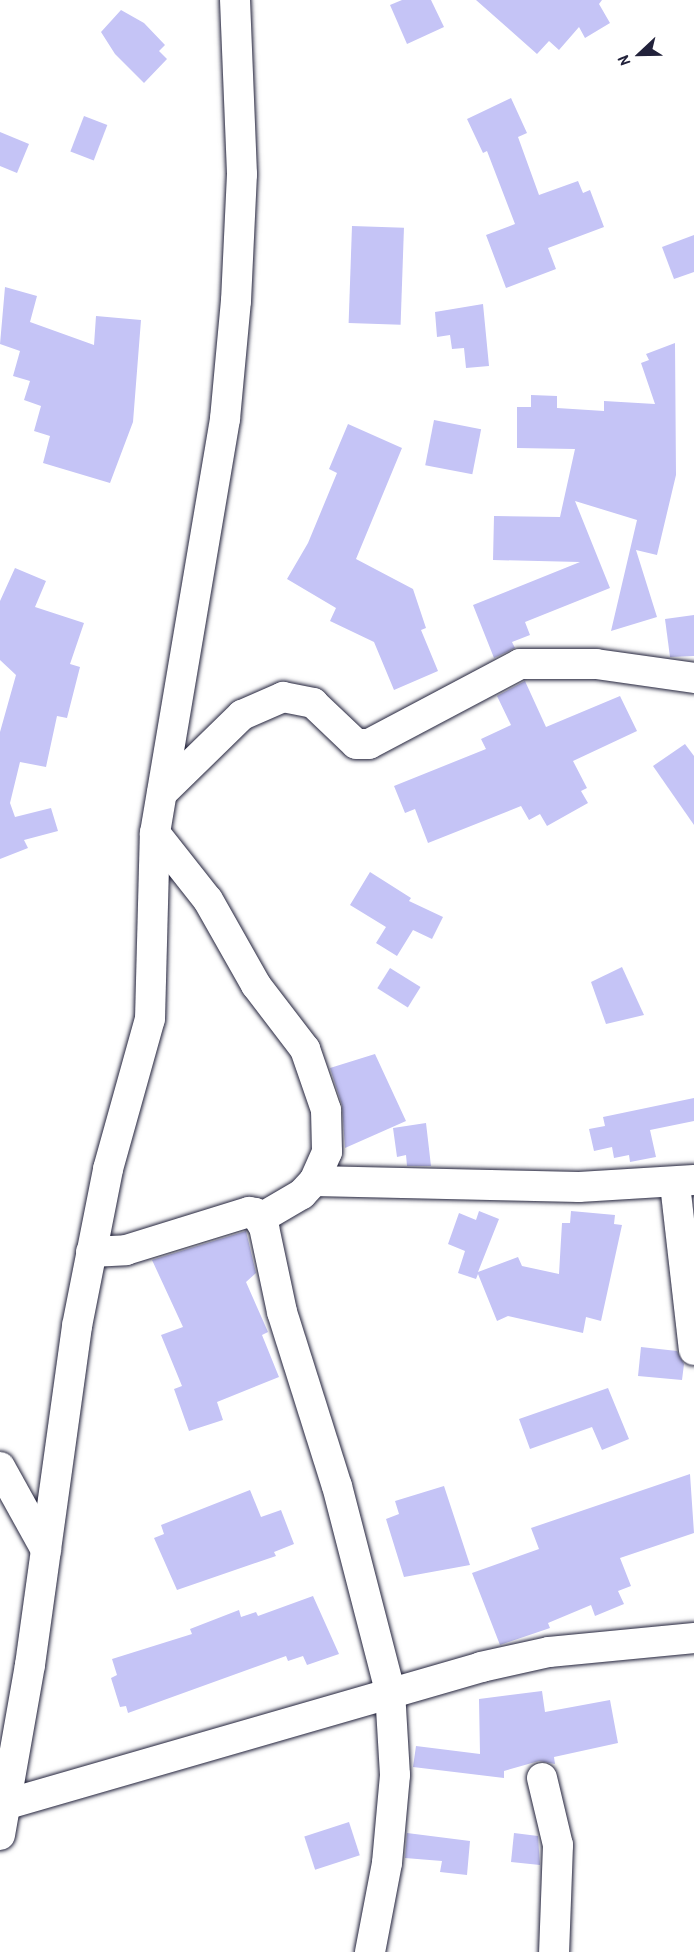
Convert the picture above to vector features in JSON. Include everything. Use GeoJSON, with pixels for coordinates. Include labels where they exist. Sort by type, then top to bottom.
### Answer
{"type":"FeatureCollection","features":[{"type":"Feature","properties":{"kind":"street"},"geometry":{"type":"LineString","coordinates":[[0,1835],[91,1251],[108,1169],[150,1019],[155,833],[225,419],[236,301],[242,152],[235,0]]}},
{"type":"Feature","properties":{"kind":"street"},"geometry":{"type":"LineString","coordinates":[[162,793],[242,715],[283,697],[313,703],[356,744],[369,744],[520,664],[596,664],[694,678]]}},
{"type":"Feature","properties":{"kind":"street"},"geometry":{"type":"LineString","coordinates":[[155,833],[208,900],[256,985],[305,1049],[326,1110],[327,1152],[314,1181],[302,1194],[261,1218]]}},
{"type":"Feature","properties":{"kind":"street"},"geometry":{"type":"LineString","coordinates":[[314,1181],[476,1187],[685,1182],[694,1350]]}},
{"type":"Feature","properties":{"kind":"street"},"geometry":{"type":"LineString","coordinates":[[91,1251],[126,1250],[237,1213],[255,1213],[261,1218],[282,1312],[337,1486],[390,1690],[395,1775],[387,1863],[370,1952]]}},
{"type":"Feature","properties":{"kind":"street"},"geometry":{"type":"LineString","coordinates":[[0,1467],[46,1550]]}},
{"type":"Feature","properties":{"kind":"street"},"geometry":{"type":"LineString","coordinates":[[4,1805],[390,1690],[549,1652],[694,1638]]}},
{"type":"Feature","properties":{"kind":"street"},"geometry":{"type":"LineString","coordinates":[[542,1778],[558,1845],[554,1952]]}},
{"type":"Feature","properties":{"kind":"building"},"geometry":{"type":"Polygon","coordinates":[[[402,0],[431,0],[444,27],[407,44],[390,5],[402,0]]]}},
{"type":"Feature","properties":{"kind":"building"},"geometry":{"type":"Polygon","coordinates":[[[476,0],[602,0],[599,4],[610,23],[585,38],[579,27],[559,50],[549,41],[537,54],[476,0]]]}},
{"type":"Feature","properties":{"kind":"building"},"geometry":{"type":"Polygon","coordinates":[[[121,10],[144,23],[165,45],[159,51],[167,59],[144,83],[115,54],[101,32],[121,10]]]}},
{"type":"Feature","properties":{"kind":"building"},"geometry":{"type":"Polygon","coordinates":[[[511,98],[527,133],[518,137],[539,195],[578,181],[583,193],[590,190],[604,227],[548,248],[556,269],[506,288],[486,235],[515,224],[487,151],[483,153],[467,119],[511,98]]]}},
{"type":"Feature","properties":{"kind":"building"},"geometry":{"type":"Polygon","coordinates":[[[84,116],[107,125],[94,160],[70,151],[84,116]]]}},
{"type":"Feature","properties":{"kind":"building"},"geometry":{"type":"Polygon","coordinates":[[[0,132],[29,144],[17,173],[0,166],[0,132]]]}},
{"type":"Feature","properties":{"kind":"building"},"geometry":{"type":"Polygon","coordinates":[[[352,226],[404,228],[401,325],[349,323],[352,226]]]}},
{"type":"Feature","properties":{"kind":"building"},"geometry":{"type":"Polygon","coordinates":[[[694,235],[694,272],[674,279],[662,247],[694,235]]]}},
{"type":"Feature","properties":{"kind":"building"},"geometry":{"type":"Polygon","coordinates":[[[5,287],[37,296],[30,322],[94,345],[96,316],[141,320],[133,422],[110,483],[43,463],[50,436],[34,431],[41,406],[24,400],[30,381],[13,376],[20,351],[0,344],[5,287]]]}},
{"type":"Feature","properties":{"kind":"building"},"geometry":{"type":"Polygon","coordinates":[[[483,304],[489,366],[466,368],[464,348],[452,349],[450,335],[437,337],[435,312],[483,304]]]}},
{"type":"Feature","properties":{"kind":"building"},"geometry":{"type":"Polygon","coordinates":[[[675,343],[676,475],[657,555],[636,550],[657,617],[611,631],[637,520],[575,501],[610,588],[525,622],[530,635],[512,642],[515,648],[494,658],[473,605],[580,562],[493,560],[494,516],[560,517],[575,449],[517,448],[517,407],[531,407],[531,395],[557,396],[557,408],[604,411],[604,401],[655,404],[641,363],[649,360],[646,354],[675,343]]]}},
{"type":"Feature","properties":{"kind":"building"},"geometry":{"type":"Polygon","coordinates":[[[434,420],[481,429],[472,474],[425,465],[434,420]]]}},
{"type":"Feature","properties":{"kind":"building"},"geometry":{"type":"Polygon","coordinates":[[[348,424],[402,448],[356,559],[413,589],[426,628],[421,630],[438,671],[394,690],[374,642],[330,621],[336,608],[287,579],[308,543],[337,473],[329,469],[348,424]]]}},
{"type":"Feature","properties":{"kind":"building"},"geometry":{"type":"Polygon","coordinates":[[[15,568],[46,581],[35,607],[84,623],[70,664],[80,667],[67,718],[57,716],[46,767],[20,762],[10,803],[15,817],[51,808],[58,831],[24,840],[28,848],[0,859],[0,732],[16,675],[0,660],[0,601],[15,568]]]}},
{"type":"Feature","properties":{"kind":"building"},"geometry":{"type":"Polygon","coordinates":[[[694,615],[694,656],[670,657],[665,619],[694,615]]]}},
{"type":"Feature","properties":{"kind":"building"},"geometry":{"type":"Polygon","coordinates":[[[525,681],[546,727],[620,696],[637,731],[573,761],[587,788],[581,791],[588,803],[547,826],[540,814],[529,820],[521,806],[428,843],[415,809],[405,813],[394,786],[486,749],[481,739],[511,725],[497,696],[525,681]]]}},
{"type":"Feature","properties":{"kind":"building"},"geometry":{"type":"Polygon","coordinates":[[[685,744],[694,756],[694,825],[653,766],[685,744]]]}},
{"type":"Feature","properties":{"kind":"building"},"geometry":{"type":"Polygon","coordinates":[[[370,872],[411,898],[409,901],[443,917],[432,939],[413,930],[397,956],[376,943],[386,927],[350,905],[370,872]]]}},
{"type":"Feature","properties":{"kind":"building"},"geometry":{"type":"Polygon","coordinates":[[[622,967],[644,1015],[606,1024],[591,982],[622,967]]]}},
{"type":"Feature","properties":{"kind":"building"},"geometry":{"type":"Polygon","coordinates":[[[390,968],[421,987],[408,1007],[377,988],[390,968]]]}},
{"type":"Feature","properties":{"kind":"building"},"geometry":{"type":"Polygon","coordinates":[[[375,1054],[406,1121],[345,1148],[342,1105],[330,1068],[375,1054]]]}},
{"type":"Feature","properties":{"kind":"building"},"geometry":{"type":"Polygon","coordinates":[[[694,1098],[694,1121],[650,1130],[656,1157],[630,1162],[629,1155],[614,1158],[612,1147],[594,1151],[589,1129],[605,1126],[603,1117],[694,1098]]]}},
{"type":"Feature","properties":{"kind":"building"},"geometry":{"type":"Polygon","coordinates":[[[426,1123],[431,1166],[407,1166],[406,1155],[397,1157],[393,1128],[426,1123]]]}},
{"type":"Feature","properties":{"kind":"building"},"geometry":{"type":"Polygon","coordinates":[[[479,1211],[499,1219],[478,1272],[518,1257],[522,1266],[559,1274],[562,1223],[570,1223],[571,1211],[615,1215],[614,1224],[622,1225],[601,1321],[586,1317],[583,1333],[508,1316],[497,1321],[478,1274],[476,1279],[458,1273],[465,1251],[448,1244],[459,1213],[476,1220],[479,1211]]]}},
{"type":"Feature","properties":{"kind":"building"},"geometry":{"type":"Polygon","coordinates":[[[246,1231],[256,1273],[246,1282],[268,1332],[262,1335],[279,1377],[217,1402],[223,1420],[189,1431],[174,1389],[182,1386],[161,1335],[183,1327],[152,1260],[246,1231]]]}},
{"type":"Feature","properties":{"kind":"building"},"geometry":{"type":"Polygon","coordinates":[[[641,1347],[677,1351],[684,1364],[682,1380],[638,1376],[641,1347]]]}},
{"type":"Feature","properties":{"kind":"building"},"geometry":{"type":"Polygon","coordinates":[[[608,1388],[629,1439],[602,1450],[592,1427],[530,1449],[519,1419],[608,1388]]]}},
{"type":"Feature","properties":{"kind":"building"},"geometry":{"type":"Polygon","coordinates":[[[690,1474],[694,1533],[620,1558],[631,1586],[618,1591],[624,1604],[595,1616],[591,1605],[548,1623],[550,1628],[500,1645],[472,1573],[539,1549],[531,1528],[690,1474]]]}},
{"type":"Feature","properties":{"kind":"building"},"geometry":{"type":"Polygon","coordinates":[[[444,1486],[470,1565],[404,1577],[386,1519],[399,1514],[395,1501],[444,1486]]]}},
{"type":"Feature","properties":{"kind":"building"},"geometry":{"type":"Polygon","coordinates":[[[250,1490],[261,1517],[281,1510],[294,1544],[274,1552],[276,1556],[177,1590],[154,1538],[164,1534],[161,1525],[250,1490]]]}},
{"type":"Feature","properties":{"kind":"building"},"geometry":{"type":"Polygon","coordinates":[[[313,1596],[339,1654],[307,1665],[303,1656],[288,1661],[286,1656],[128,1713],[126,1706],[120,1707],[111,1678],[117,1675],[112,1659],[192,1634],[190,1629],[239,1610],[241,1617],[256,1612],[258,1616],[313,1596]]]}},
{"type":"Feature","properties":{"kind":"building"},"geometry":{"type":"Polygon","coordinates":[[[542,1691],[545,1712],[610,1700],[618,1743],[554,1757],[555,1764],[539,1761],[504,1771],[504,1778],[413,1767],[416,1746],[480,1754],[479,1699],[542,1691]]]}},
{"type":"Feature","properties":{"kind":"building"},"geometry":{"type":"Polygon","coordinates":[[[349,1822],[360,1855],[315,1870],[304,1837],[349,1822]]]}},
{"type":"Feature","properties":{"kind":"building"},"geometry":{"type":"Polygon","coordinates":[[[407,1833],[470,1841],[467,1875],[440,1872],[442,1861],[405,1858],[407,1833]]]}},
{"type":"Feature","properties":{"kind":"building"},"geometry":{"type":"Polygon","coordinates":[[[514,1833],[538,1836],[540,1865],[511,1862],[514,1833]]]}}]}
